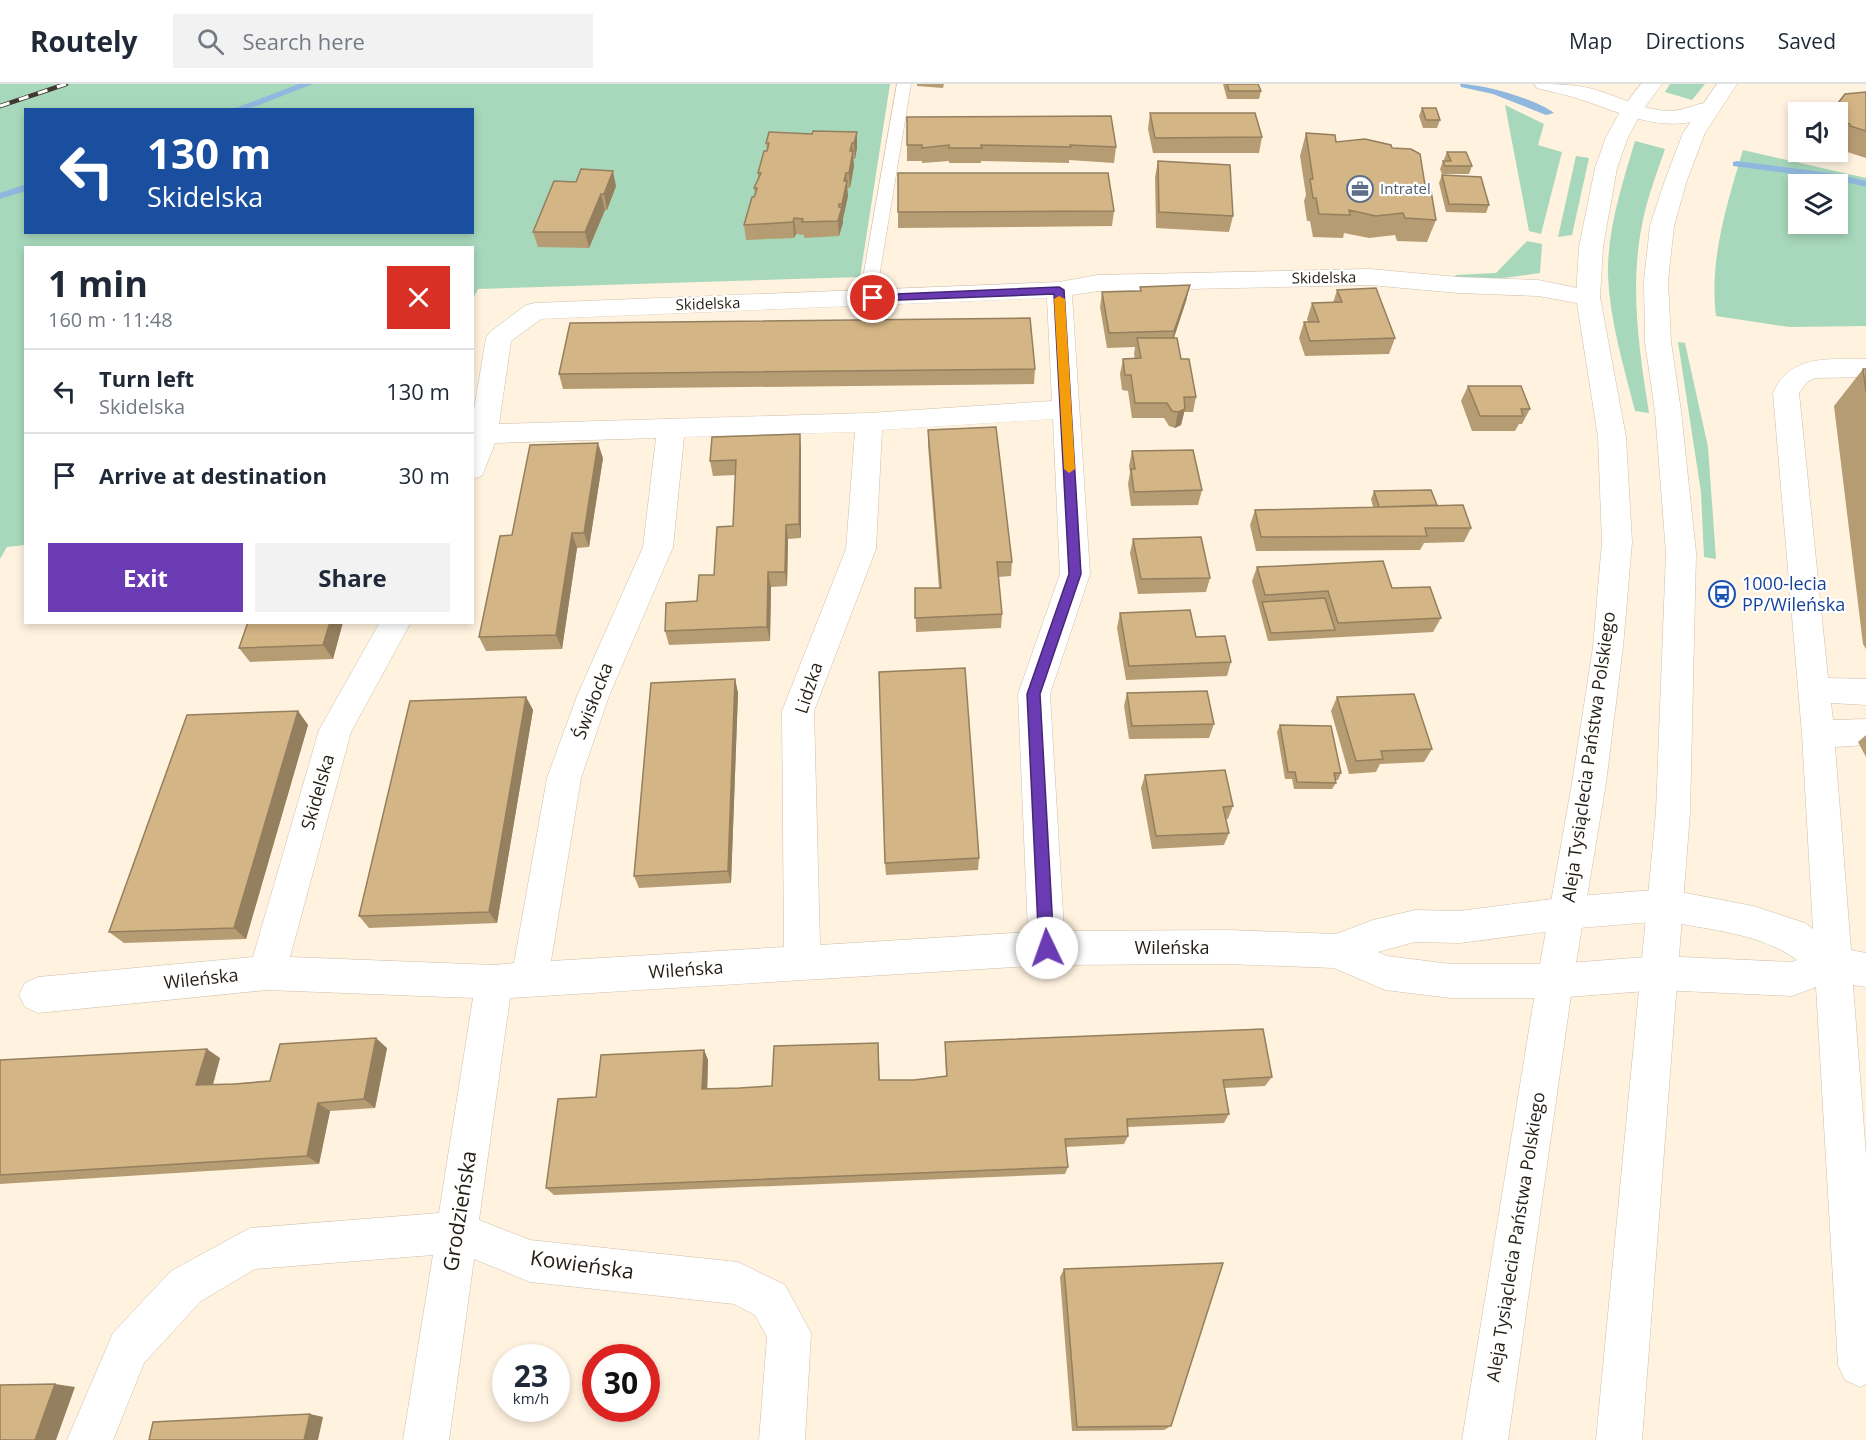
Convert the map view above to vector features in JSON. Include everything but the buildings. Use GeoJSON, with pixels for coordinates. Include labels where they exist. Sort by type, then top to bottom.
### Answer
{"type":"FeatureCollection","features":[{"type":"Feature","properties":{"kind":"street"},"geometry":{"type":"LineString","coordinates":[[1544,84],[1586,94],[1632,110],[1669,118],[1690,116],[1710,108]]}},
{"type":"Feature","properties":{"kind":"street","name":"Aleja Tysiąclecia Państwa Polskiego"},"geometry":{"type":"LineString","coordinates":[[1485,1440],[1555,981],[1590,783],[1608,647],[1617,542],[1612,437],[1588,297],[1591,248],[1606,168],[1617,137],[1632,110],[1652,84]]}},
{"type":"Feature","properties":{"kind":"street"},"geometry":{"type":"LineString","coordinates":[[1619,1440],[1673,812],[1681,553],[1668,411],[1658,342],[1656,281],[1662,226],[1676,180],[1694,133],[1727,84]]}},
{"type":"Feature","properties":{"kind":"street","name":"Skidelska"},"geometry":{"type":"LineString","coordinates":[[474,463],[484,435],[499,338],[535,311],[1059,290],[1098,283],[1370,277],[1458,285],[1538,288],[1588,297]]}},
{"type":"Feature","properties":{"kind":"street"},"geometry":{"type":"LineString","coordinates":[[1047,948],[1034,694],[1075,574],[1059,290]]}},
{"type":"Feature","properties":{"kind":"street"},"geometry":{"type":"LineString","coordinates":[[1860,1365],[1850,967],[1818,734],[1786,393],[1789,382],[1806,371],[1866,368]]}},
{"type":"Feature","properties":{"kind":"street"},"geometry":{"type":"LineString","coordinates":[[484,435],[869,422],[1066,409]]}},
{"type":"Feature","properties":{"kind":"street","name":"Lidzka"},"geometry":{"type":"LineString","coordinates":[[802,962],[798,711],[861,549],[869,422]]}},
{"type":"Feature","properties":{"kind":"street","name":"Świsłocka"},"geometry":{"type":"LineString","coordinates":[[512,981],[564,778],[593,696],[658,547],[671,428]]}},
{"type":"Feature","properties":{"kind":"street","name":"Skidelska"},"geometry":{"type":"LineString","coordinates":[[267,973],[335,730],[395,624]]}},
{"type":"Feature","properties":{"kind":"street"},"geometry":{"type":"LineString","coordinates":[[1814,690],[1866,692]]}},
{"type":"Feature","properties":{"kind":"street"},"geometry":{"type":"LineString","coordinates":[[1818,734],[1866,732]]}},
{"type":"Feature","properties":{"kind":"street","name":"Wileńska"},"geometry":{"type":"LineString","coordinates":[[1336,951],[1372,937],[1415,926],[1460,927],[1567,913],[1665,905],[1753,922],[1792,935],[1850,967]]}},
{"type":"Feature","properties":{"kind":"street","name":"Wileńska"},"geometry":{"type":"LineString","coordinates":[[38,995],[267,973],[512,981],[1047,948],[1228,947],[1336,951],[1385,973],[1451,981],[1555,981],[1659,973],[1792,979],[1850,967]]}},
{"type":"Feature","properties":{"kind":"street","name":"Grodzieńska"},"geometry":{"type":"LineString","coordinates":[[426,1440],[457,1232],[512,981]]}},
{"type":"Feature","properties":{"kind":"street","name":"Kowieńska"},"geometry":{"type":"LineString","coordinates":[[90,1440],[128,1348],[186,1286],[250,1249],[457,1232],[530,1261],[738,1283],[770,1300],[789,1333],[783,1440]]}},
{"type":"Feature","properties":{"kind":"lane"},"geometry":{"type":"LineString","coordinates":[[873,298],[872,272],[904,84]]}},
{"type":"Feature","properties":{"kind":"green space"},"geometry":{"type":"Polygon","coordinates":[[[0,84],[890,84],[860,277],[478,289],[474,297],[474,246],[24,246],[24,545],[7,547],[0,559],[0,84]]]}},
{"type":"Feature","properties":{"kind":"green space"},"geometry":{"type":"Polygon","coordinates":[[[1670,84],[1705,84],[1692,100],[1665,92],[1670,84]]]}},
{"type":"Feature","properties":{"kind":"green space"},"geometry":{"type":"Polygon","coordinates":[[[1505,105],[1544,124],[1538,145],[1562,152],[1541,234],[1529,231],[1505,105]]]}},
{"type":"Feature","properties":{"kind":"green space"},"geometry":{"type":"Polygon","coordinates":[[[1635,141],[1665,149],[1645,211],[1637,268],[1637,317],[1649,413],[1635,411],[1615,327],[1608,276],[1613,225],[1620,191],[1635,141]]]}},
{"type":"Feature","properties":{"kind":"green space"},"geometry":{"type":"Polygon","coordinates":[[[1743,150],[1866,178],[1866,326],[1789,327],[1716,316],[1714,295],[1717,253],[1743,150]]]}},
{"type":"Feature","properties":{"kind":"green space"},"geometry":{"type":"Polygon","coordinates":[[[1576,156],[1589,158],[1572,235],[1558,237],[1576,156]]]}},
{"type":"Feature","properties":{"kind":"green space"},"geometry":{"type":"Polygon","coordinates":[[[1527,241],[1542,244],[1540,273],[1496,279],[1457,279],[1455,275],[1496,273],[1527,241]]]}},
{"type":"Feature","properties":{"kind":"green space"},"geometry":{"type":"Polygon","coordinates":[[[1678,342],[1685,343],[1708,447],[1716,559],[1704,557],[1701,492],[1678,342]]]}},
{"type":"Feature","properties":{"kind":"waterway"},"geometry":{"type":"LineString","coordinates":[[241,108],[308,84]]}},
{"type":"Feature","properties":{"kind":"waterway"},"geometry":{"type":"LineString","coordinates":[[1464,85],[1496,92],[1549,113]]}},
{"type":"Feature","properties":{"kind":"waterway"},"geometry":{"type":"LineString","coordinates":[[1737,164],[1838,177],[1866,184]]}},
{"type":"Feature","properties":{"kind":"waterway"},"geometry":{"type":"LineString","coordinates":[[0,196],[24,188]]}},
{"type":"Feature","properties":{"kind":"railway"},"geometry":{"type":"LineString","coordinates":[[0,106],[66,84]]}},
{"type":"Feature","properties":{"kind":"slow traffic"},"geometry":{"type":"LineString","coordinates":[[1059,299],[1069,469]]}},
{"type":"Feature","properties":{"kind":"place","name":"Intratel"},"geometry":{"type":"Point","coordinates":[1360,189]}},
{"type":"Feature","properties":{"kind":"place","name":"1000-lecia PP/Wileńska"},"geometry":{"type":"Point","coordinates":[1722,594]}},
{"type":"Feature","properties":{"kind":"route"},"geometry":{"type":"LineString","coordinates":[[873,298],[1059,290],[1075,574],[1034,694],[1047,948]]}}]}
